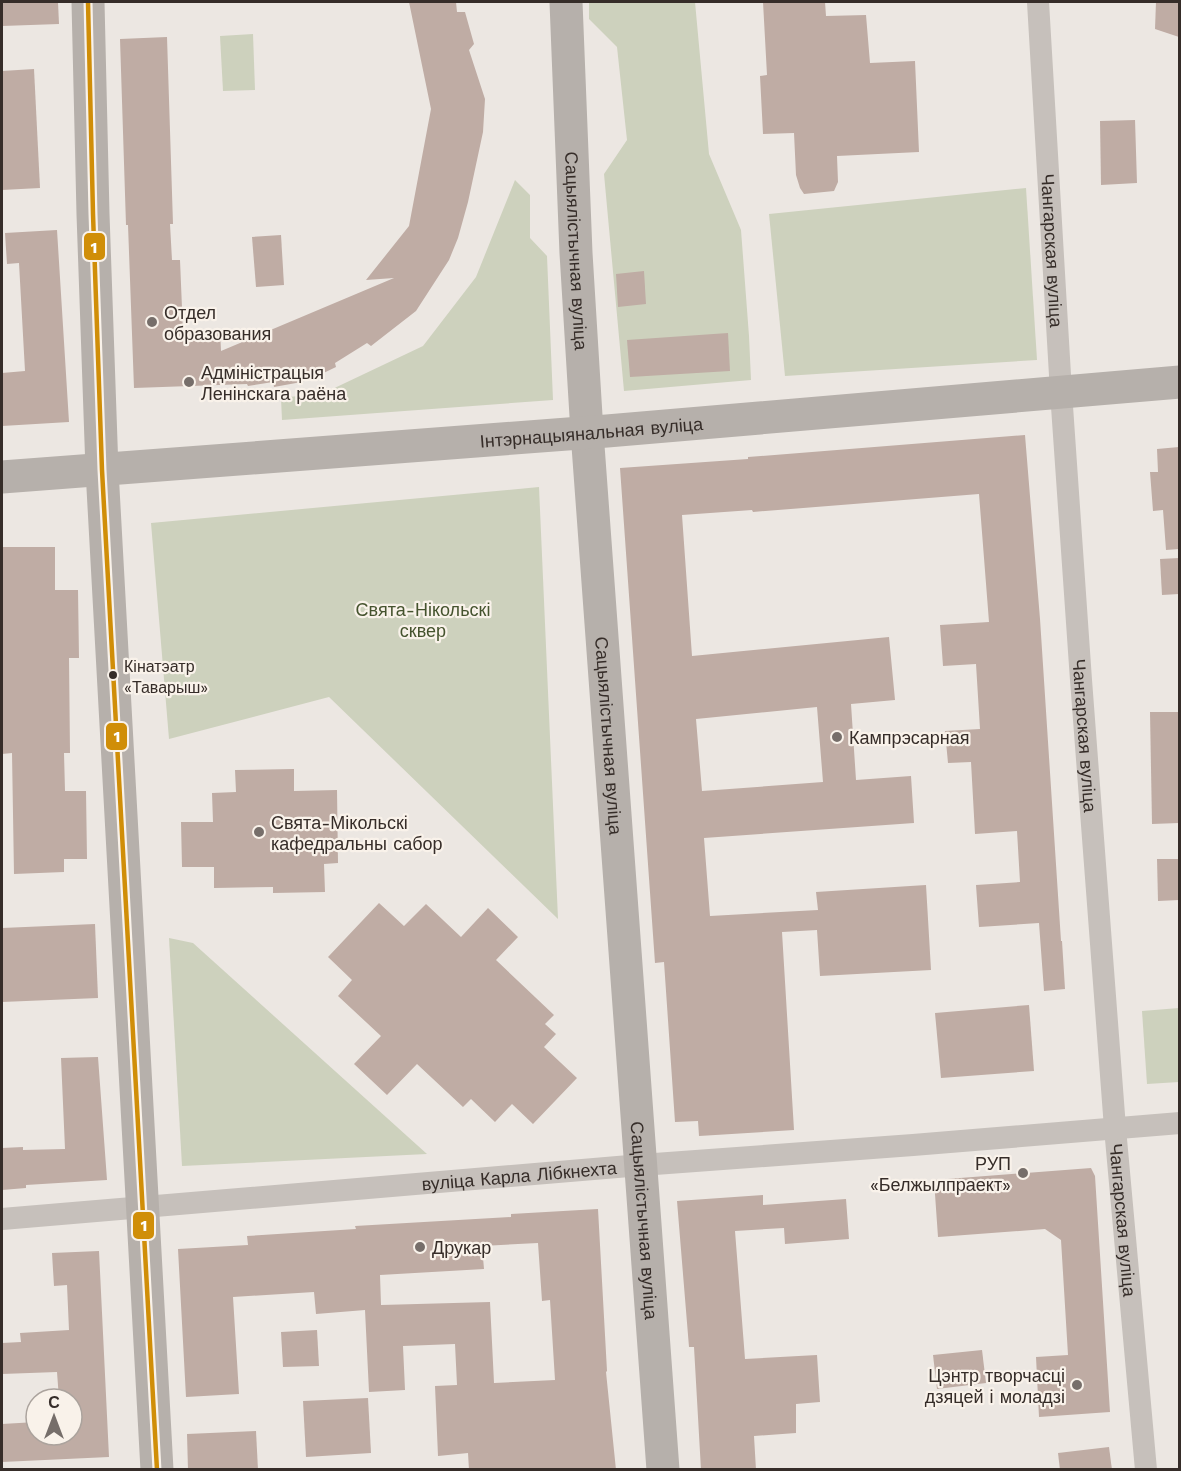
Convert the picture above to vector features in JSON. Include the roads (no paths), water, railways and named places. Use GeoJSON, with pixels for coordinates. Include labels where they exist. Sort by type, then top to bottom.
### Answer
{"type":"FeatureCollection","features":[{"type":"Feature","properties":{"kind":"street"},"geometry":{"type":"LineString","coordinates":[[88,2],[102,470],[157,1470]]}},
{"type":"Feature","properties":{"kind":"street","name":"Сацыялістычная вуліца"},"geometry":{"type":"LineString","coordinates":[[566,2],[576,253],[663,1470]]}},
{"type":"Feature","properties":{"kind":"street","name":"Чангарская вуліца"},"geometry":{"type":"LineString","coordinates":[[1038,2],[1080,669],[1115,1128],[1146,1470]]}},
{"type":"Feature","properties":{"kind":"street","name":"Інтэрнацыянальная вуліца"},"geometry":{"type":"LineString","coordinates":[[2,477],[588,432],[1179,382]]}},
{"type":"Feature","properties":{"kind":"street","name":"вуліца Карла Лібкнехта"},"geometry":{"type":"LineString","coordinates":[[2,1219],[641,1165],[1179,1123]]}},
{"type":"Feature","properties":{"kind":"place","name":"Отдел образования"},"geometry":{"type":"Point","coordinates":[152,322]}},
{"type":"Feature","properties":{"kind":"place","name":"Адміністрацыя Ленінскага раёна"},"geometry":{"type":"Point","coordinates":[189,382]}},
{"type":"Feature","properties":{"kind":"place","name":"Кінатэатр «Таварыш»"},"geometry":{"type":"Point","coordinates":[113,675]}},
{"type":"Feature","properties":{"kind":"place","name":"Кампрэсарная"},"geometry":{"type":"Point","coordinates":[837,737]}},
{"type":"Feature","properties":{"kind":"place","name":"Свята-Мікольскі кафедральны сабор"},"geometry":{"type":"Point","coordinates":[259,832]}},
{"type":"Feature","properties":{"kind":"place","name":"РУП «Белжылпраект»"},"geometry":{"type":"Point","coordinates":[1023,1173]}},
{"type":"Feature","properties":{"kind":"place","name":"Друкар"},"geometry":{"type":"Point","coordinates":[420,1247]}},
{"type":"Feature","properties":{"kind":"place","name":"Цэнтр творчасці дзяцей і моладзі"},"geometry":{"type":"Point","coordinates":[1077,1385]}},
{"type":"Feature","properties":{"kind":"park label","name":"Свята-Нікольскі сквер"},"geometry":{"type":"Point","coordinates":[423,619]}}]}
